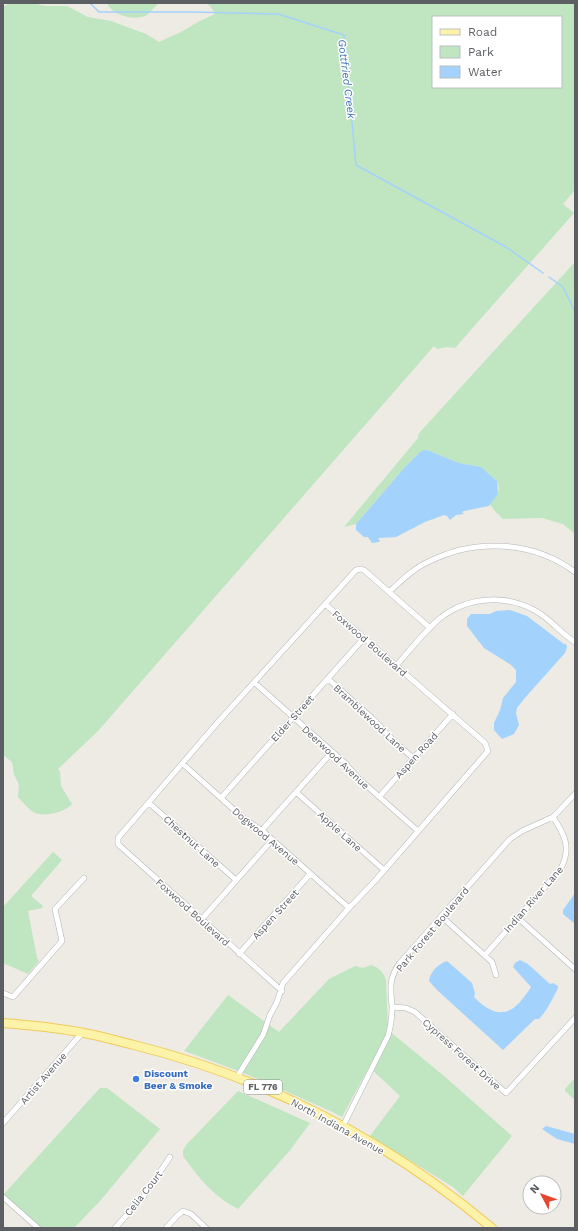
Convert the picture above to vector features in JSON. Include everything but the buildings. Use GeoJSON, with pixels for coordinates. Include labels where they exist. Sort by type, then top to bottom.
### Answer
{"type":"FeatureCollection","features":[{"type":"Feature","properties":{"kind":"main road","name":"North Indiana Avenue"},"geometry":{"type":"LineString","coordinates":[[3,1023],[83,1032],[164,1052],[237,1077],[292,1100],[362,1137],[464,1206],[492,1228]]}},
{"type":"Feature","properties":{"kind":"street"},"geometry":{"type":"LineString","coordinates":[[389,592],[407,576],[429,561],[457,550],[476,546],[502,545],[532,550],[559,561],[575,572]]}},
{"type":"Feature","properties":{"kind":"street"},"geometry":{"type":"LineString","coordinates":[[325,604],[355,571],[359,569],[364,570],[430,628]]}},
{"type":"Feature","properties":{"kind":"street"},"geometry":{"type":"LineString","coordinates":[[396,666],[430,628],[445,615],[463,605],[483,600],[504,600],[519,603],[536,610],[575,642]]}},
{"type":"Feature","properties":{"kind":"street","name":"Foxwood Boulevard"},"geometry":{"type":"LineString","coordinates":[[237,1077],[263,1035],[282,991],[283,983],[488,751],[485,743],[453,714],[325,604],[255,683],[218,722],[119,836],[118,840],[118,844],[282,991]]}},
{"type":"Feature","properties":{"kind":"street","name":"Elder Street"},"geometry":{"type":"LineString","coordinates":[[221,798],[364,638]]}},
{"type":"Feature","properties":{"kind":"street","name":"Bramblewood Lane"},"geometry":{"type":"LineString","coordinates":[[328,679],[372,718],[413,758]]}},
{"type":"Feature","properties":{"kind":"street","name":"Deerwood Avenue"},"geometry":{"type":"LineString","coordinates":[[255,683],[418,831]]}},
{"type":"Feature","properties":{"kind":"street","name":"Aspen Road"},"geometry":{"type":"LineString","coordinates":[[379,797],[453,714]]}},
{"type":"Feature","properties":{"kind":"street"},"geometry":{"type":"LineString","coordinates":[[262,830],[332,752]]}},
{"type":"Feature","properties":{"kind":"street","name":"Dogwood Avenue"},"geometry":{"type":"LineString","coordinates":[[183,764],[242,817],[262,830],[349,908]]}},
{"type":"Feature","properties":{"kind":"street","name":"Apple Lane"},"geometry":{"type":"LineString","coordinates":[[296,792],[384,870]]}},
{"type":"Feature","properties":{"kind":"street","name":"Park Forest Boulevard"},"geometry":{"type":"LineString","coordinates":[[343,1126],[388,1036],[392,1007],[390,986],[395,970],[399,964],[510,839],[522,831],[552,817],[575,794]]}},
{"type":"Feature","properties":{"kind":"street","name":"Chestnut Lane"},"geometry":{"type":"LineString","coordinates":[[148,802],[236,880]]}},
{"type":"Feature","properties":{"kind":"street","name":"Indian River Lane"},"geometry":{"type":"LineString","coordinates":[[485,955],[560,870],[564,862],[566,842],[563,834],[552,817]]}},
{"type":"Feature","properties":{"kind":"street"},"geometry":{"type":"LineString","coordinates":[[202,919],[272,840]]}},
{"type":"Feature","properties":{"kind":"street","name":"Aspen Street"},"geometry":{"type":"LineString","coordinates":[[239,954],[310,874]]}},
{"type":"Feature","properties":{"kind":"street"},"geometry":{"type":"LineString","coordinates":[[3,993],[13,997],[62,941],[55,909],[84,878]]}},
{"type":"Feature","properties":{"kind":"street"},"geometry":{"type":"LineString","coordinates":[[441,916],[492,962],[496,975]]}},
{"type":"Feature","properties":{"kind":"street"},"geometry":{"type":"LineString","coordinates":[[518,918],[575,969]]}},
{"type":"Feature","properties":{"kind":"street","name":"Cypress Forest Drive"},"geometry":{"type":"LineString","coordinates":[[392,1007],[406,1008],[415,1012],[506,1093],[575,1018]]}},
{"type":"Feature","properties":{"kind":"street","name":"Artist Avenue"},"geometry":{"type":"LineString","coordinates":[[3,1123],[83,1032]]}},
{"type":"Feature","properties":{"kind":"street","name":"Celia Court"},"geometry":{"type":"LineString","coordinates":[[115,1228],[143,1197],[170,1157]]}},
{"type":"Feature","properties":{"kind":"street"},"geometry":{"type":"LineString","coordinates":[[3,1197],[38,1228]]}},
{"type":"Feature","properties":{"kind":"street"},"geometry":{"type":"LineString","coordinates":[[166,1228],[178,1214],[183,1211],[191,1214],[206,1228]]}},
{"type":"Feature","properties":{"kind":"green space"},"geometry":{"type":"Polygon","coordinates":[[[10,3],[67,6],[88,17],[111,21],[146,34],[159,42],[215,14],[211,7],[206,3],[575,3],[575,190],[563,204],[574,213],[455,348],[447,347],[437,349],[434,346],[98,731],[58,769],[60,772],[61,786],[72,804],[69,807],[49,814],[39,814],[33,812],[18,797],[19,785],[14,774],[12,762],[3,755],[3,7],[10,3]]]}},
{"type":"Feature","properties":{"kind":"green space"},"geometry":{"type":"Polygon","coordinates":[[[107,3],[159,3],[147,15],[137,18],[124,16],[113,11],[107,3]]]}},
{"type":"Feature","properties":{"kind":"green space"},"geometry":{"type":"Polygon","coordinates":[[[575,262],[575,534],[563,524],[542,518],[503,519],[490,504],[498,494],[499,488],[497,481],[481,467],[459,463],[427,450],[420,452],[405,467],[356,524],[344,527],[418,438],[421,431],[575,262]]]}},
{"type":"Feature","properties":{"kind":"green space"},"geometry":{"type":"Polygon","coordinates":[[[53,852],[62,860],[31,896],[43,906],[42,908],[28,911],[37,958],[39,961],[28,974],[3,963],[3,907],[53,852]]]}},
{"type":"Feature","properties":{"kind":"green space"},"geometry":{"type":"Polygon","coordinates":[[[371,965],[376,967],[384,974],[386,980],[388,1030],[444,1076],[512,1136],[463,1196],[453,1187],[370,1136],[400,1096],[369,1067],[342,1117],[259,1080],[184,1051],[228,995],[279,1032],[329,979],[355,966],[363,968],[371,965]]]}},
{"type":"Feature","properties":{"kind":"green space"},"geometry":{"type":"Polygon","coordinates":[[[575,1078],[575,1100],[565,1091],[565,1089],[575,1078]]]}},
{"type":"Feature","properties":{"kind":"green space"},"geometry":{"type":"Polygon","coordinates":[[[100,1088],[107,1088],[160,1129],[100,1201],[74,1228],[42,1228],[3,1195],[100,1088]]]}},
{"type":"Feature","properties":{"kind":"green space"},"geometry":{"type":"Polygon","coordinates":[[[238,1091],[310,1123],[291,1149],[238,1209],[229,1204],[207,1186],[183,1156],[183,1150],[238,1091]]]}},
{"type":"Feature","properties":{"kind":"water"},"geometry":{"type":"Polygon","coordinates":[[[424,450],[459,463],[481,467],[497,481],[498,494],[489,506],[464,511],[462,512],[464,514],[456,515],[450,520],[444,515],[425,522],[396,537],[379,538],[379,542],[372,543],[368,537],[364,537],[356,530],[356,524],[405,467],[424,450]]]}},
{"type":"Feature","properties":{"kind":"water"},"geometry":{"type":"Polygon","coordinates":[[[510,610],[527,616],[566,644],[567,647],[565,653],[517,708],[516,713],[519,725],[514,734],[502,739],[494,730],[494,723],[500,710],[503,698],[516,682],[516,670],[511,665],[484,648],[467,626],[467,619],[471,614],[490,614],[496,611],[510,610]]]}},
{"type":"Feature","properties":{"kind":"water"},"geometry":{"type":"Polygon","coordinates":[[[575,893],[575,924],[563,914],[563,910],[575,893]]]}},
{"type":"Feature","properties":{"kind":"water"},"geometry":{"type":"Polygon","coordinates":[[[520,960],[528,964],[550,984],[553,983],[558,986],[558,988],[539,1019],[535,1019],[503,1050],[429,981],[431,974],[435,969],[447,961],[472,983],[475,993],[474,997],[485,1007],[497,1012],[508,1011],[520,1002],[531,987],[513,967],[515,963],[520,960]]]}},
{"type":"Feature","properties":{"kind":"water"},"geometry":{"type":"Polygon","coordinates":[[[546,1126],[575,1134],[575,1144],[557,1139],[542,1129],[546,1126]]]}},
{"type":"Feature","properties":{"kind":"waterway","name":"Gottfried Creek"},"geometry":{"type":"LineString","coordinates":[[90,3],[99,12],[278,14],[344,35],[356,165],[506,247],[543,273]]}},
{"type":"Feature","properties":{"kind":"waterway","name":"Gottfried Creek"},"geometry":{"type":"LineString","coordinates":[[549,277],[563,287],[575,312]]}},
{"type":"Feature","properties":{"kind":"place","name":"Discount Beer & Smoke"},"geometry":{"type":"Point","coordinates":[136,1079]}}]}
